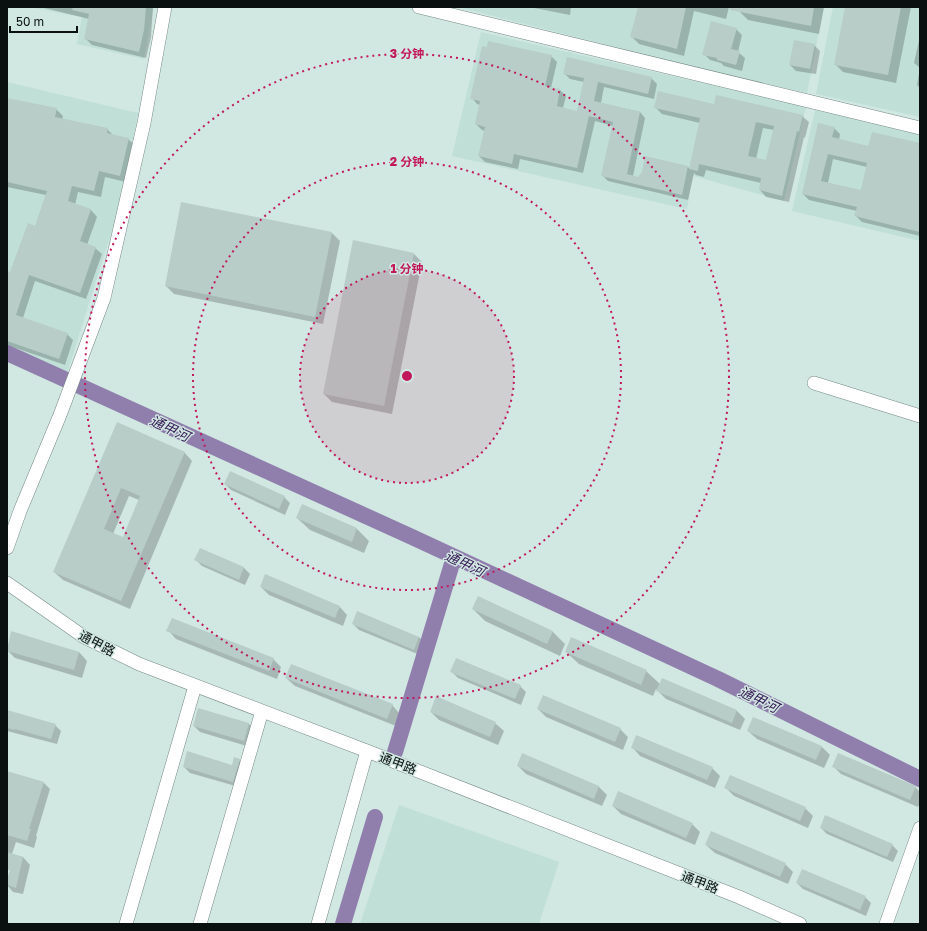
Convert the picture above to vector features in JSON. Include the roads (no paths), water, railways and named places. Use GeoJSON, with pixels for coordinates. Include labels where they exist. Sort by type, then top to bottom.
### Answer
{"type":"FeatureCollection","features":[{"type":"Feature","properties":{"kind":"street"},"geometry":{"type":"LineString","coordinates":[[7,548],[20,510],[69,392],[104,298],[144,122],[165,7]]}},
{"type":"Feature","properties":{"kind":"street"},"geometry":{"type":"LineString","coordinates":[[419,7],[920,128]]}},
{"type":"Feature","properties":{"kind":"street"},"geometry":{"type":"LineString","coordinates":[[814,383],[920,416]]}},
{"type":"Feature","properties":{"kind":"street","name":"通甲路"},"geometry":{"type":"LineString","coordinates":[[7,583],[59,621],[84,637],[139,664],[367,751],[739,897],[800,924]]}},
{"type":"Feature","properties":{"kind":"street"},"geometry":{"type":"LineString","coordinates":[[126,924],[195,686]]}},
{"type":"Feature","properties":{"kind":"street"},"geometry":{"type":"LineString","coordinates":[[200,924],[262,711]]}},
{"type":"Feature","properties":{"kind":"street"},"geometry":{"type":"LineString","coordinates":[[318,924],[367,751]]}},
{"type":"Feature","properties":{"kind":"street"},"geometry":{"type":"LineString","coordinates":[[886,924],[920,828]]}},
{"type":"Feature","properties":{"kind":"waterway","name":"通甲河"},"geometry":{"type":"LineString","coordinates":[[7,353],[412,537],[718,679],[920,779]]}},
{"type":"Feature","properties":{"kind":"waterway"},"geometry":{"type":"LineString","coordinates":[[395,752],[454,557]]}},
{"type":"Feature","properties":{"kind":"waterway"},"geometry":{"type":"LineString","coordinates":[[343,924],[375,817]]}}]}
